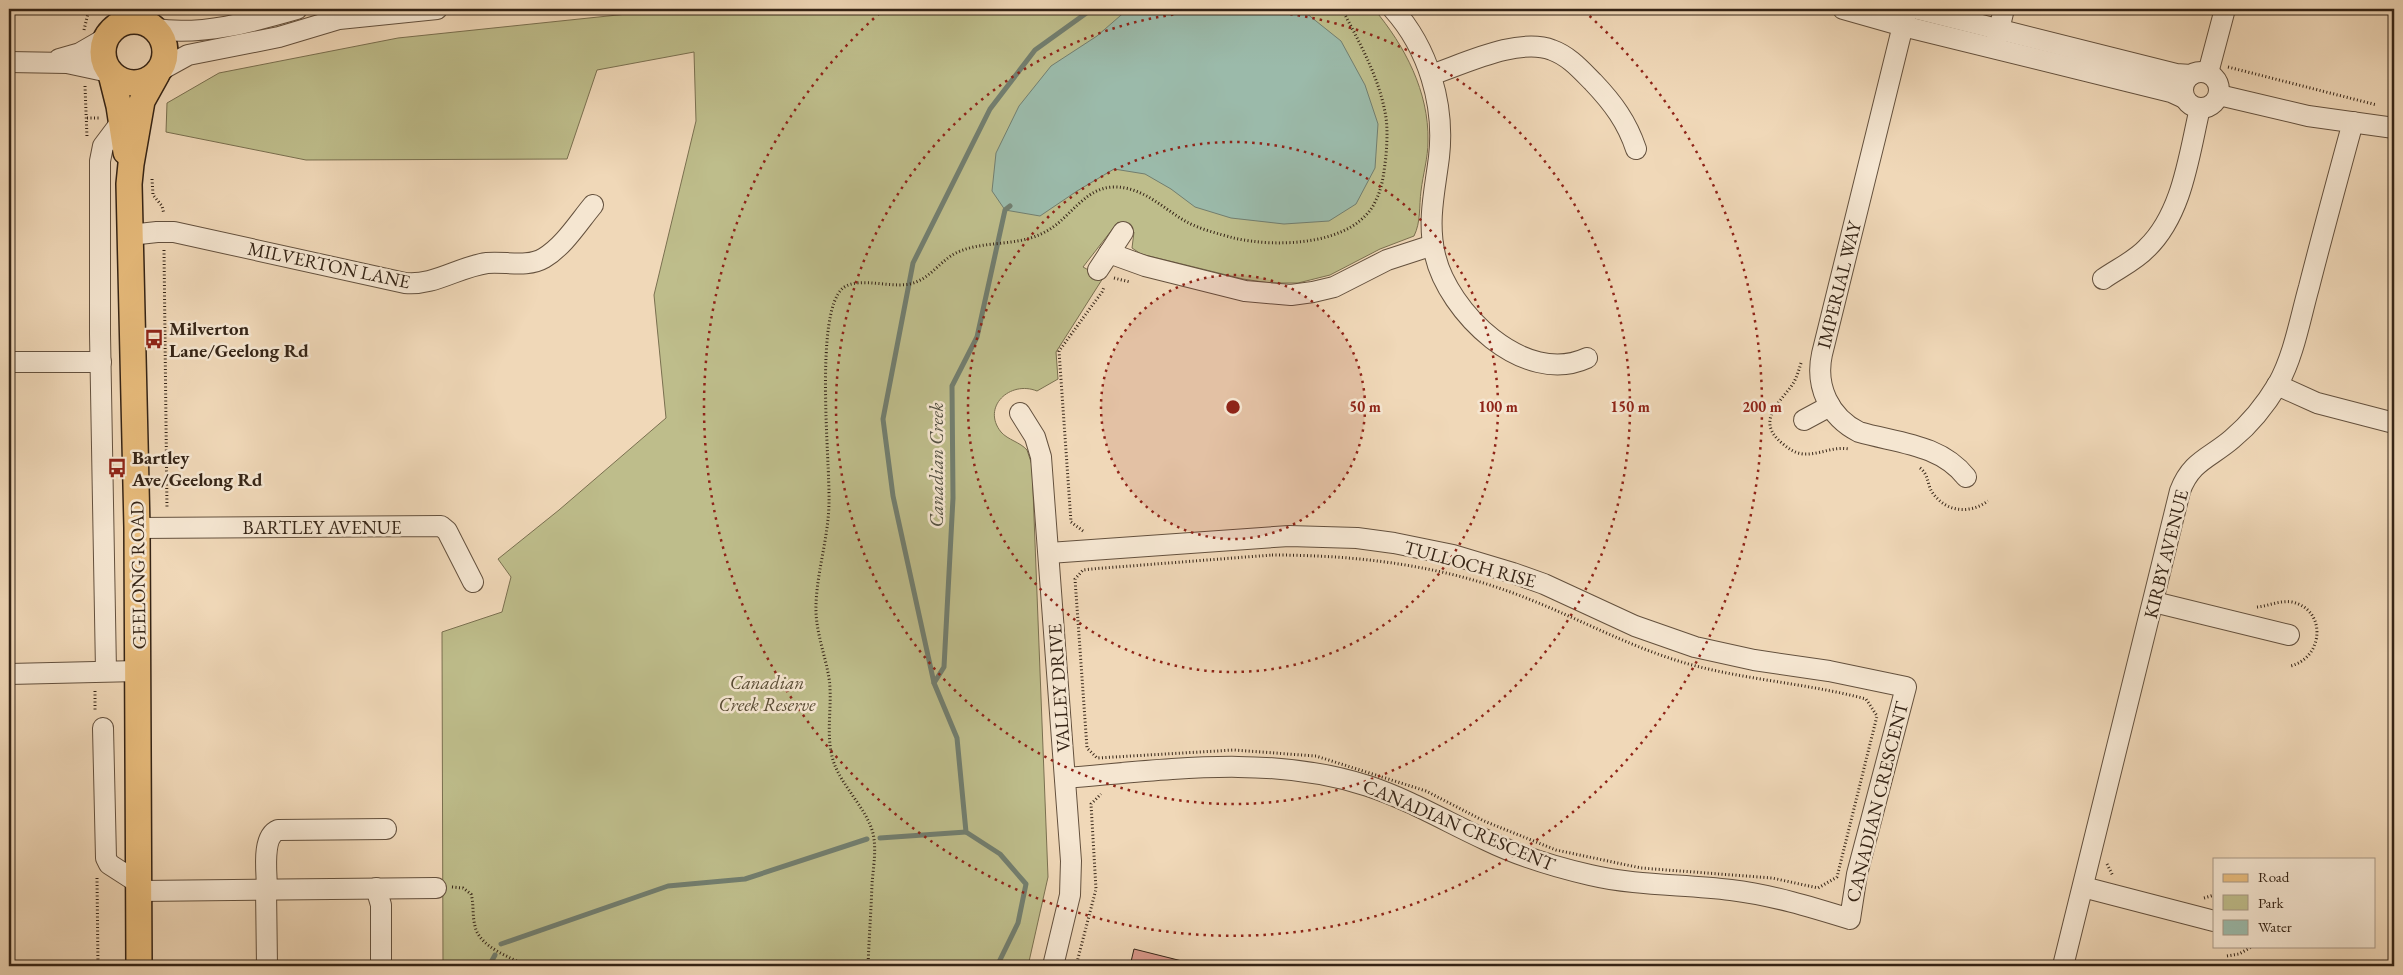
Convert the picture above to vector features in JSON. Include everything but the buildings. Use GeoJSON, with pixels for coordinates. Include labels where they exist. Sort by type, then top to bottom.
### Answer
{"type":"FeatureCollection","features":[{"type":"Feature","properties":{"kind":"main road"},"geometry":{"type":"LineString","coordinates":[[107,36],[116,26],[127,21],[152,22],[162,38],[165,49],[164,61],[158,72],[148,80],[132,84],[124,82],[110,73],[103,57],[107,36],[117,9]]}},
{"type":"Feature","properties":{"kind":"main road","name":"GEELONG ROAD"},"geometry":{"type":"LineString","coordinates":[[139,966],[137,528],[130,184],[131,164],[142,101],[158,72]]}},
{"type":"Feature","properties":{"kind":"main road","name":"GEELONG ROAD"},"geometry":{"type":"LineString","coordinates":[[110,73],[122,122],[130,184]]}},
{"type":"Feature","properties":{"kind":"street"},"geometry":{"type":"LineString","coordinates":[[152,22],[192,31],[258,19],[297,9]]}},
{"type":"Feature","properties":{"kind":"street"},"geometry":{"type":"LineString","coordinates":[[158,72],[188,55],[279,37],[338,19],[437,9]]}},
{"type":"Feature","properties":{"kind":"street"},"geometry":{"type":"LineString","coordinates":[[1393,9],[1415,41],[1431,74],[1438,108],[1440,135],[1432,205],[1433,245],[1438,266],[1454,298],[1474,323],[1490,337],[1518,354],[1541,362],[1569,364],[1586,358]]}},
{"type":"Feature","properties":{"kind":"street"},"geometry":{"type":"LineString","coordinates":[[1844,9],[1905,18],[1994,48],[2171,92],[2192,103],[2211,105],[2218,95],[2218,84],[2199,74],[2176,74],[1918,9]]}},
{"type":"Feature","properties":{"kind":"street"},"geometry":{"type":"LineString","coordinates":[[1994,48],[2004,9]]}},
{"type":"Feature","properties":{"kind":"street"},"geometry":{"type":"LineString","coordinates":[[2103,279],[2145,251],[2155,240],[2171,214],[2181,186],[2192,103],[2183,85],[2199,74],[2225,9]]}},
{"type":"Feature","properties":{"kind":"street","name":"IMPERIAL WAY"},"geometry":{"type":"LineString","coordinates":[[1905,18],[1821,360],[1821,383],[1830,406],[1840,419],[1853,429],[1933,451],[1951,460],[1966,477]]}},
{"type":"Feature","properties":{"kind":"street"},"geometry":{"type":"LineString","coordinates":[[47,62],[80,53],[107,36]]}},
{"type":"Feature","properties":{"kind":"street"},"geometry":{"type":"LineString","coordinates":[[1431,74],[1514,48],[1532,46],[1548,49],[1573,63],[1608,97],[1623,119],[1636,149]]}},
{"type":"Feature","properties":{"kind":"street"},"geometry":{"type":"LineString","coordinates":[[9,62],[76,64],[110,73]]}},
{"type":"Feature","properties":{"kind":"street"},"geometry":{"type":"LineString","coordinates":[[2218,95],[2296,114],[2394,128]]}},
{"type":"Feature","properties":{"kind":"street","name":"GEELONG ROAD"},"geometry":{"type":"LineString","coordinates":[[106,671],[100,160],[103,146],[122,122]]}},
{"type":"Feature","properties":{"kind":"street","name":"KIRBY AVENUE"},"geometry":{"type":"LineString","coordinates":[[2063,966],[2180,491],[2186,476],[2196,465],[2230,441],[2243,429],[2277,385],[2296,336],[2353,122]]}},
{"type":"Feature","properties":{"kind":"street","name":"MILVERTON LANE"},"geometry":{"type":"LineString","coordinates":[[130,234],[164,232],[405,283],[418,284],[479,265],[529,263],[542,259],[561,244],[593,205]]}},
{"type":"Feature","properties":{"kind":"street"},"geometry":{"type":"LineString","coordinates":[[1101,277],[1109,253],[1123,232]]}},
{"type":"Feature","properties":{"kind":"street"},"geometry":{"type":"LineString","coordinates":[[1109,253],[1144,266],[1245,291],[1291,295],[1334,287],[1387,260],[1433,245]]}},
{"type":"Feature","properties":{"kind":"street"},"geometry":{"type":"LineString","coordinates":[[9,362],[101,362]]}},
{"type":"Feature","properties":{"kind":"street"},"geometry":{"type":"LineString","coordinates":[[2277,385],[2317,403],[2394,422]]}},
{"type":"Feature","properties":{"kind":"street"},"geometry":{"type":"LineString","coordinates":[[1804,420],[1830,406]]}},
{"type":"Feature","properties":{"kind":"street","name":"VALLEY DRIVE"},"geometry":{"type":"LineString","coordinates":[[1020,413],[1035,437],[1040,451],[1065,778],[1071,886],[1053,966]]}},
{"type":"Feature","properties":{"kind":"street","name":"BARTLEY AVENUE"},"geometry":{"type":"LineString","coordinates":[[137,528],[441,526],[447,531],[473,582]]}},
{"type":"Feature","properties":{"kind":"street","name":"TULLOCH RISE"},"geometry":{"type":"LineString","coordinates":[[1049,553],[1090,559],[1289,536],[1358,538],[1404,544],[1453,555],[1529,578],[1635,626],[1695,647],[1754,660],[1830,671],[1906,687]]}},
{"type":"Feature","properties":{"kind":"street"},"geometry":{"type":"LineString","coordinates":[[2154,602],[2289,635]]}},
{"type":"Feature","properties":{"kind":"street"},"geometry":{"type":"LineString","coordinates":[[9,674],[138,671]]}},
{"type":"Feature","properties":{"kind":"street","name":"CANADIAN CRESCENT"},"geometry":{"type":"LineString","coordinates":[[1065,778],[1106,766],[1286,769],[1321,775],[1355,782],[1395,796],[1487,840],[1529,857],[1569,870],[1629,882],[1746,892],[1785,900],[1850,919],[1862,856],[1906,687]]}},
{"type":"Feature","properties":{"kind":"street"},"geometry":{"type":"LineString","coordinates":[[103,728],[106,858],[109,864],[140,888],[436,888]]}},
{"type":"Feature","properties":{"kind":"street"},"geometry":{"type":"LineString","coordinates":[[267,966],[268,843],[273,832],[278,830],[386,829]]}},
{"type":"Feature","properties":{"kind":"street"},"geometry":{"type":"LineString","coordinates":[[2083,887],[2213,921]]}},
{"type":"Feature","properties":{"kind":"street"},"geometry":{"type":"LineString","coordinates":[[376,888],[381,902],[382,966]]}},
{"type":"Feature","properties":{"kind":"path"},"geometry":{"type":"LineString","coordinates":[[868,966],[873,835],[833,761],[829,732],[830,681],[818,635],[816,606],[830,503],[825,393],[830,320],[834,301],[840,291],[848,285],[862,283],[903,285],[915,283],[959,251],[1024,240],[1047,232],[1092,194],[1109,187],[1136,189],[1188,223],[1237,239],[1288,244],[1322,239],[1350,227],[1376,203],[1383,180],[1387,145],[1386,114],[1369,61],[1342,9]]}},
{"type":"Feature","properties":{"kind":"path"},"geometry":{"type":"LineString","coordinates":[[2230,68],[2386,108]]}},
{"type":"Feature","properties":{"kind":"path"},"geometry":{"type":"LineString","coordinates":[[152,173],[153,195],[164,211],[167,527]]}},
{"type":"Feature","properties":{"kind":"path"},"geometry":{"type":"LineString","coordinates":[[1076,966],[1096,889],[1091,804],[1099,794],[1108,794],[1106,766],[1087,748],[1075,579],[1090,559],[1088,531],[1081,532],[1070,522],[1059,351],[1102,292],[1101,277]]}},
{"type":"Feature","properties":{"kind":"path"},"geometry":{"type":"LineString","coordinates":[[1090,559],[1322,555],[1409,565],[1450,574],[1520,595],[1620,640],[1685,663],[1726,673],[1866,699],[1876,716],[1837,877],[1818,888],[1772,878],[1641,868],[1556,850],[1484,821],[1426,791],[1316,756],[1234,750],[1106,766]]}},
{"type":"Feature","properties":{"kind":"path"},"geometry":{"type":"LineString","coordinates":[[2108,858],[2107,865],[2113,877],[2122,879]]}},
{"type":"Feature","properties":{"kind":"path"},"geometry":{"type":"LineString","coordinates":[[436,888],[463,888],[471,894],[475,926],[480,936],[506,955],[527,966]]}},
{"type":"Feature","properties":{"kind":"path"},"geometry":{"type":"LineString","coordinates":[[2202,899],[2213,895]]}},
{"type":"Feature","properties":{"kind":"path"},"geometry":{"type":"LineString","coordinates":[[2228,956],[2239,954],[2250,948]]}},
{"type":"Feature","properties":{"kind":"green space","name":"Canadian Creek Reserve"},"geometry":{"type":"Polygon","coordinates":[[[675,9],[1374,9],[1396,38],[1420,87],[1427,123],[1428,147],[1421,191],[1419,220],[1414,236],[1380,249],[1330,275],[1298,283],[1270,283],[1243,279],[1141,254],[1132,248],[1134,232],[1118,222],[1083,267],[1103,278],[1056,352],[1058,379],[1037,391],[1017,389],[1001,398],[996,405],[994,414],[1001,432],[1027,450],[1032,465],[1048,877],[1028,966],[443,966],[442,632],[502,612],[511,577],[498,559],[559,510],[666,418],[654,295],[696,121],[694,52],[597,70],[567,159],[306,160],[166,132],[167,103],[219,73],[398,38],[675,9]]]}},
{"type":"Feature","properties":{"kind":"water"},"geometry":{"type":"Polygon","coordinates":[[[1128,9],[1301,9],[1341,41],[1365,85],[1378,124],[1375,168],[1356,204],[1329,221],[1284,224],[1231,218],[1195,207],[1171,189],[1145,174],[1114,169],[1040,216],[1005,210],[992,191],[996,153],[1019,106],[1051,66],[1097,36],[1128,9]]]}},
{"type":"Feature","properties":{"kind":"waterway"},"geometry":{"type":"LineString","coordinates":[[934,683],[893,496],[883,419],[913,263],[990,109],[1035,50],[1092,9]]}},
{"type":"Feature","properties":{"kind":"waterway","name":"Canadian Creek"},"geometry":{"type":"LineString","coordinates":[[997,966],[1018,923],[1026,884],[1000,854],[966,832],[957,738],[934,683],[944,667],[953,498],[952,386],[977,337],[1005,210],[1010,206]]}},
{"type":"Feature","properties":{"kind":"waterway"},"geometry":{"type":"LineString","coordinates":[[880,838],[966,832]]}},
{"type":"Feature","properties":{"kind":"waterway"},"geometry":{"type":"LineString","coordinates":[[501,944],[668,886],[745,879],[867,839]]}},
{"type":"Feature","properties":{"kind":"waterway"},"geometry":{"type":"LineString","coordinates":[[489,966],[495,955]]}},
{"type":"Feature","properties":{"kind":"place","name":"Milverton Lane/Geelong Rd"},"geometry":{"type":"Point","coordinates":[154,339]}},
{"type":"Feature","properties":{"kind":"place","name":"Bartley Ave/Geelong Rd"},"geometry":{"type":"Point","coordinates":[117,468]}}]}
